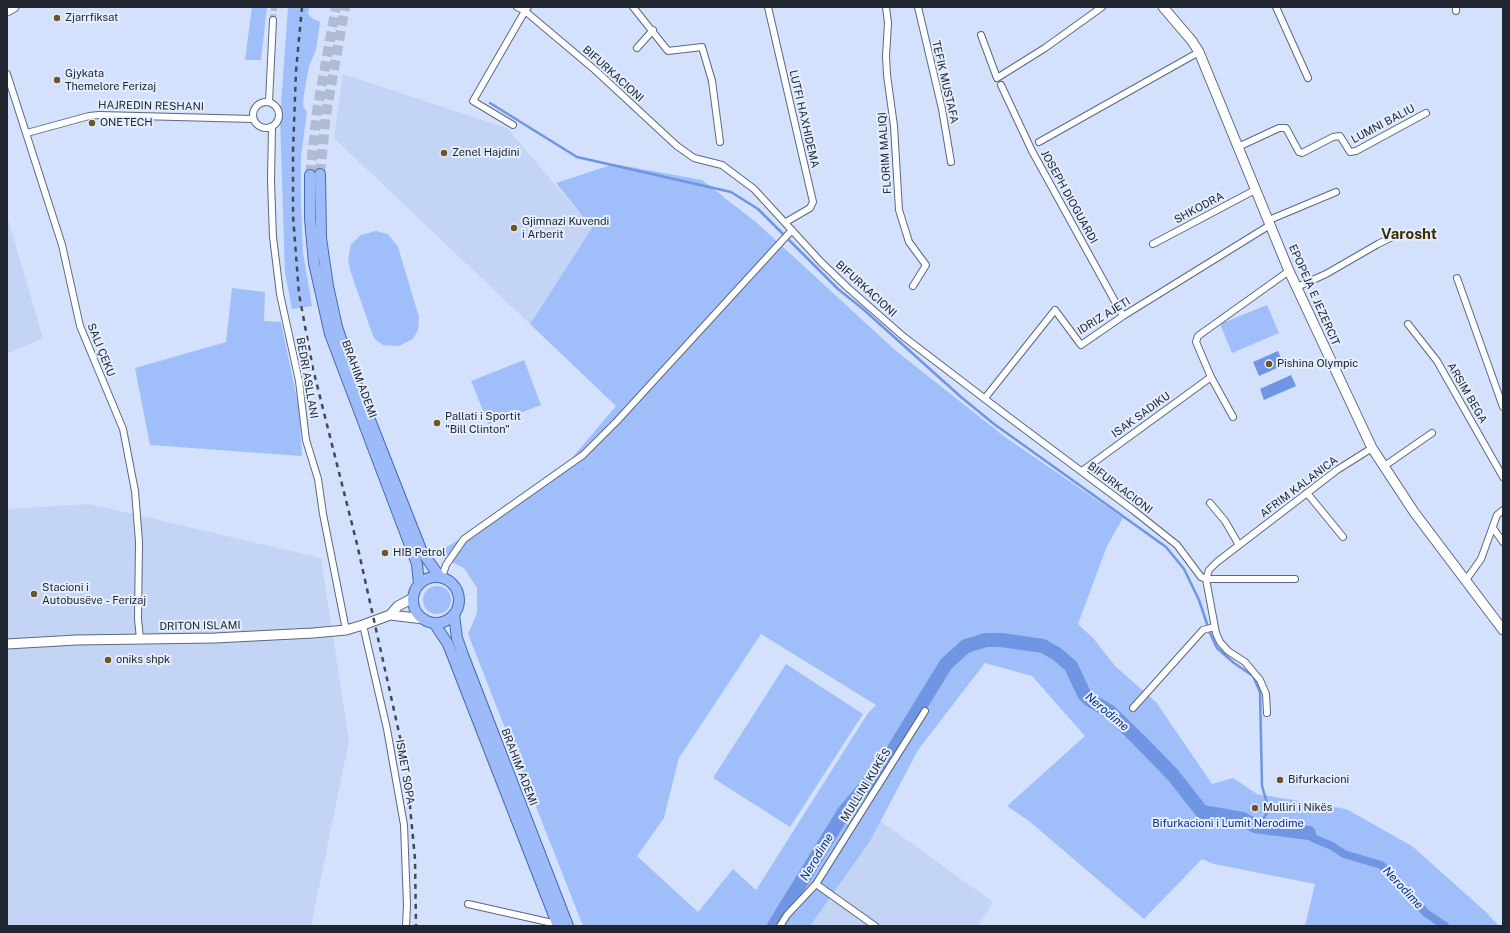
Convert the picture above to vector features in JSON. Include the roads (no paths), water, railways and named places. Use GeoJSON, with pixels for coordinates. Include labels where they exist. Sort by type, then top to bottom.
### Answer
{"type":"FeatureCollection","features":[{"type":"Feature","properties":{"kind":"main road"},"geometry":{"type":"LineString","coordinates":[[7,11],[14,7]]}},
{"type":"Feature","properties":{"kind":"main road","name":"EPOPEJA E JEZERCIT"},"geometry":{"type":"LineString","coordinates":[[1163,7],[1192,41],[1199,52],[1289,271],[1372,448],[1383,467],[1414,512],[1503,630]]}},
{"type":"Feature","properties":{"kind":"main road","name":"BRAHIM ADEMI"},"geometry":{"type":"LineString","coordinates":[[413,598],[413,592],[419,584],[417,564],[330,334],[313,257],[310,219],[315,175],[321,238],[328,286],[337,327],[359,392],[422,552],[441,577],[451,582],[458,592],[460,604],[454,615],[457,638],[568,926]]}},
{"type":"Feature","properties":{"kind":"main road"},"geometry":{"type":"LineString","coordinates":[[419,584],[429,578],[441,577]]}},
{"type":"Feature","properties":{"kind":"main road"},"geometry":{"type":"LineString","coordinates":[[413,598],[416,611],[424,619],[434,623],[445,622],[454,615]]}},
{"type":"Feature","properties":{"kind":"main road","name":"DRITON ISLAMI"},"geometry":{"type":"LineString","coordinates":[[390,615],[398,606],[413,598]]}},
{"type":"Feature","properties":{"kind":"main road","name":"DRITON ISLAMI"},"geometry":{"type":"LineString","coordinates":[[7,644],[140,638],[297,635],[346,630],[390,615],[424,619]]}},
{"type":"Feature","properties":{"kind":"main road","name":"BRAHIM ADEMI"},"geometry":{"type":"LineString","coordinates":[[434,623],[448,644],[557,925]]}},
{"type":"Feature","properties":{"kind":"street","name":"BIFURKACIONI"},"geometry":{"type":"LineString","coordinates":[[517,7],[526,8],[677,146],[694,158],[722,165],[754,189],[786,222],[791,231],[821,262],[904,337],[1082,471],[1177,545],[1201,577],[1206,579]]}},
{"type":"Feature","properties":{"kind":"street"},"geometry":{"type":"LineString","coordinates":[[633,7],[653,30],[668,51],[702,47],[712,81],[720,142]]}},
{"type":"Feature","properties":{"kind":"street","name":"LUTFI HAXHIDEMA"},"geometry":{"type":"LineString","coordinates":[[768,7],[813,202],[810,208],[786,222]]}},
{"type":"Feature","properties":{"kind":"street","name":"FLORIM MALIQI"},"geometry":{"type":"LineString","coordinates":[[886,7],[888,23],[886,56],[887,75],[894,126],[899,210],[909,242],[926,265],[926,268],[913,286]]}},
{"type":"Feature","properties":{"kind":"street","name":"TEFIK MUSTAFA"},"geometry":{"type":"LineString","coordinates":[[918,7],[942,109],[951,162]]}},
{"type":"Feature","properties":{"kind":"street"},"geometry":{"type":"LineString","coordinates":[[981,35],[997,78],[1045,48],[1102,7]]}},
{"type":"Feature","properties":{"kind":"street"},"geometry":{"type":"LineString","coordinates":[[1276,7],[1308,78]]}},
{"type":"Feature","properties":{"kind":"street"},"geometry":{"type":"LineString","coordinates":[[513,125],[473,101],[526,8]]}},
{"type":"Feature","properties":{"kind":"street"},"geometry":{"type":"LineString","coordinates":[[269,102],[273,20]]}},
{"type":"Feature","properties":{"kind":"street"},"geometry":{"type":"LineString","coordinates":[[637,48],[653,30]]}},
{"type":"Feature","properties":{"kind":"street"},"geometry":{"type":"LineString","coordinates":[[1039,142],[1199,52]]}},
{"type":"Feature","properties":{"kind":"street","name":"SALI ÇEKU"},"geometry":{"type":"LineString","coordinates":[[7,74],[62,245],[80,326],[123,429],[135,491],[140,542],[138,619],[140,638]]}},
{"type":"Feature","properties":{"kind":"street","name":"JOSEPH DIOGUARDI"},"geometry":{"type":"LineString","coordinates":[[1002,85],[1032,151],[1124,316]]}},
{"type":"Feature","properties":{"kind":"street"},"geometry":{"type":"LineString","coordinates":[[264,102],[269,102],[277,107],[279,111],[278,120],[272,127],[259,127],[253,119],[254,110],[256,106],[264,102]]}},
{"type":"Feature","properties":{"kind":"street","name":"LUMNI BALIU"},"geometry":{"type":"LineString","coordinates":[[1238,147],[1279,128],[1286,128],[1299,152],[1302,153],[1333,137],[1340,136],[1350,152],[1359,150],[1426,113]]}},
{"type":"Feature","properties":{"kind":"street","name":"HAJREDIN RESHANI"},"geometry":{"type":"LineString","coordinates":[[27,133],[89,116],[99,115],[253,119]]}},
{"type":"Feature","properties":{"kind":"street","name":"BEDRI ASLLANI"},"geometry":{"type":"LineString","coordinates":[[272,127],[271,181],[273,237],[280,294],[299,381],[306,440],[318,479],[323,514],[346,630]]}},
{"type":"Feature","properties":{"kind":"street","name":"SHKODRA"},"geometry":{"type":"LineString","coordinates":[[1153,244],[1255,190]]}},
{"type":"Feature","properties":{"kind":"street","name":"IDRIZ AJETI"},"geometry":{"type":"LineString","coordinates":[[985,398],[1055,310],[1081,345],[1269,223],[1336,192]]}},
{"type":"Feature","properties":{"kind":"street"},"geometry":{"type":"LineString","coordinates":[[441,577],[446,565],[464,539],[583,455],[618,421],[791,231]]}},
{"type":"Feature","properties":{"kind":"street"},"geometry":{"type":"LineString","coordinates":[[1297,287],[1326,274],[1396,235]]}},
{"type":"Feature","properties":{"kind":"street"},"geometry":{"type":"LineString","coordinates":[[1233,417],[1211,377],[1196,342],[1198,336],[1289,271]]}},
{"type":"Feature","properties":{"kind":"street"},"geometry":{"type":"LineString","coordinates":[[1457,278],[1503,407]]}},
{"type":"Feature","properties":{"kind":"street","name":"ARSIM BEGA"},"geometry":{"type":"LineString","coordinates":[[1408,324],[1437,361],[1503,477]]}},
{"type":"Feature","properties":{"kind":"street","name":"ISAK SADIKU"},"geometry":{"type":"LineString","coordinates":[[1082,471],[1211,377]]}},
{"type":"Feature","properties":{"kind":"street"},"geometry":{"type":"LineString","coordinates":[[1383,467],[1432,434]]}},
{"type":"Feature","properties":{"kind":"street","name":"AFRIM KALANICA"},"geometry":{"type":"LineString","coordinates":[[1206,579],[1209,570],[1217,562],[1337,470],[1372,448]]}},
{"type":"Feature","properties":{"kind":"street"},"geometry":{"type":"LineString","coordinates":[[1307,493],[1343,537]]}},
{"type":"Feature","properties":{"kind":"street"},"geometry":{"type":"LineString","coordinates":[[1210,503],[1225,521],[1239,545]]}},
{"type":"Feature","properties":{"kind":"street"},"geometry":{"type":"LineString","coordinates":[[1466,580],[1481,559],[1497,515],[1503,510]]}},
{"type":"Feature","properties":{"kind":"street"},"geometry":{"type":"LineString","coordinates":[[1493,528],[1503,542]]}},
{"type":"Feature","properties":{"kind":"street"},"geometry":{"type":"LineString","coordinates":[[1267,713],[1266,694],[1253,669],[1228,651],[1220,642],[1212,628],[1206,579],[1295,579]]}},
{"type":"Feature","properties":{"kind":"street","name":"ISMET SOPA"},"geometry":{"type":"LineString","coordinates":[[363,625],[387,729],[404,825],[406,926]]}},
{"type":"Feature","properties":{"kind":"street"},"geometry":{"type":"LineString","coordinates":[[1133,708],[1203,630],[1212,628]]}},
{"type":"Feature","properties":{"kind":"street","name":"MULLINI KUKËS"},"geometry":{"type":"LineString","coordinates":[[780,926],[787,915],[816,884],[925,711]]}},
{"type":"Feature","properties":{"kind":"street"},"geometry":{"type":"LineString","coordinates":[[816,884],[875,926]]}},
{"type":"Feature","properties":{"kind":"street","name":"BRAHIM ADEMI"},"geometry":{"type":"LineString","coordinates":[[468,904],[557,925]]}},
{"type":"Feature","properties":{"kind":"waterway"},"geometry":{"type":"LineString","coordinates":[[490,103],[577,157],[731,192],[758,209],[838,289],[863,309],[961,397],[994,424],[1166,547],[1184,569],[1199,600],[1210,633],[1217,648],[1234,663],[1253,676],[1260,692],[1262,786],[1269,810],[1263,819],[1266,822],[1287,824],[1309,833]]}},
{"type":"Feature","properties":{"kind":"waterway","name":"Nerodime"},"geometry":{"type":"LineString","coordinates":[[774,926],[844,812],[886,762],[946,664],[966,646],[986,640],[1001,640],[1043,646],[1057,654],[1071,666],[1084,694],[1090,700],[1109,711],[1139,740],[1173,775],[1202,812],[1243,819],[1255,826],[1309,833]]}},
{"type":"Feature","properties":{"kind":"waterway","name":"Nerodime"},"geometry":{"type":"LineString","coordinates":[[1309,833],[1313,838],[1332,846],[1344,854],[1381,865],[1426,913],[1445,926]]}},
{"type":"Feature","properties":{"kind":"tunnel"},"geometry":{"type":"LineString","coordinates":[[273,20],[274,7]]}},
{"type":"Feature","properties":{"kind":"tunnel"},"geometry":{"type":"LineString","coordinates":[[310,175],[317,111],[336,7]]}},
{"type":"Feature","properties":{"kind":"tunnel"},"geometry":{"type":"LineString","coordinates":[[320,174],[326,114],[345,7]]}},
{"type":"Feature","properties":{"kind":"railway"},"geometry":{"type":"LineString","coordinates":[[302,7],[296,71],[293,151],[293,216],[299,294],[313,369],[357,544],[406,764],[415,859],[416,926]]}},
{"type":"Feature","properties":{"kind":"place","name":"Zjarrfiksat"},"geometry":{"type":"Point","coordinates":[57,18]}},
{"type":"Feature","properties":{"kind":"place","name":"Gjykata Themelore Ferizaj"},"geometry":{"type":"Point","coordinates":[57,80]}},
{"type":"Feature","properties":{"kind":"place","name":"ONETECH"},"geometry":{"type":"Point","coordinates":[92,123]}},
{"type":"Feature","properties":{"kind":"place","name":"Zenel Hajdini"},"geometry":{"type":"Point","coordinates":[444,153]}},
{"type":"Feature","properties":{"kind":"place","name":"Gjimnazi Kuvendi i Arberit"},"geometry":{"type":"Point","coordinates":[514,228]}},
{"type":"Feature","properties":{"kind":"place","name":"Pishina Olympic"},"geometry":{"type":"Point","coordinates":[1269,364]}},
{"type":"Feature","properties":{"kind":"place","name":"Pallati i Sportit \"Bill Clinton\""},"geometry":{"type":"Point","coordinates":[437,423]}},
{"type":"Feature","properties":{"kind":"place","name":"HIB Petrol"},"geometry":{"type":"Point","coordinates":[385,553]}},
{"type":"Feature","properties":{"kind":"place","name":"Stacioni i Autobusëve - Ferizaj"},"geometry":{"type":"Point","coordinates":[34,594]}},
{"type":"Feature","properties":{"kind":"place","name":"oniks shpk"},"geometry":{"type":"Point","coordinates":[108,660]}},
{"type":"Feature","properties":{"kind":"place","name":"Bifurkacioni"},"geometry":{"type":"Point","coordinates":[1280,780]}},
{"type":"Feature","properties":{"kind":"place","name":"Mulliri i Nikës"},"geometry":{"type":"Point","coordinates":[1255,808]}},
{"type":"Feature","properties":{"kind":"district","name":"Varosht"},"geometry":{"type":"Point","coordinates":[1409,234]}},
{"type":"Feature","properties":{"kind":"park label","name":"Bifurkacioni i Lumit Nerodime"},"geometry":{"type":"Point","coordinates":[1228,824]}}]}
